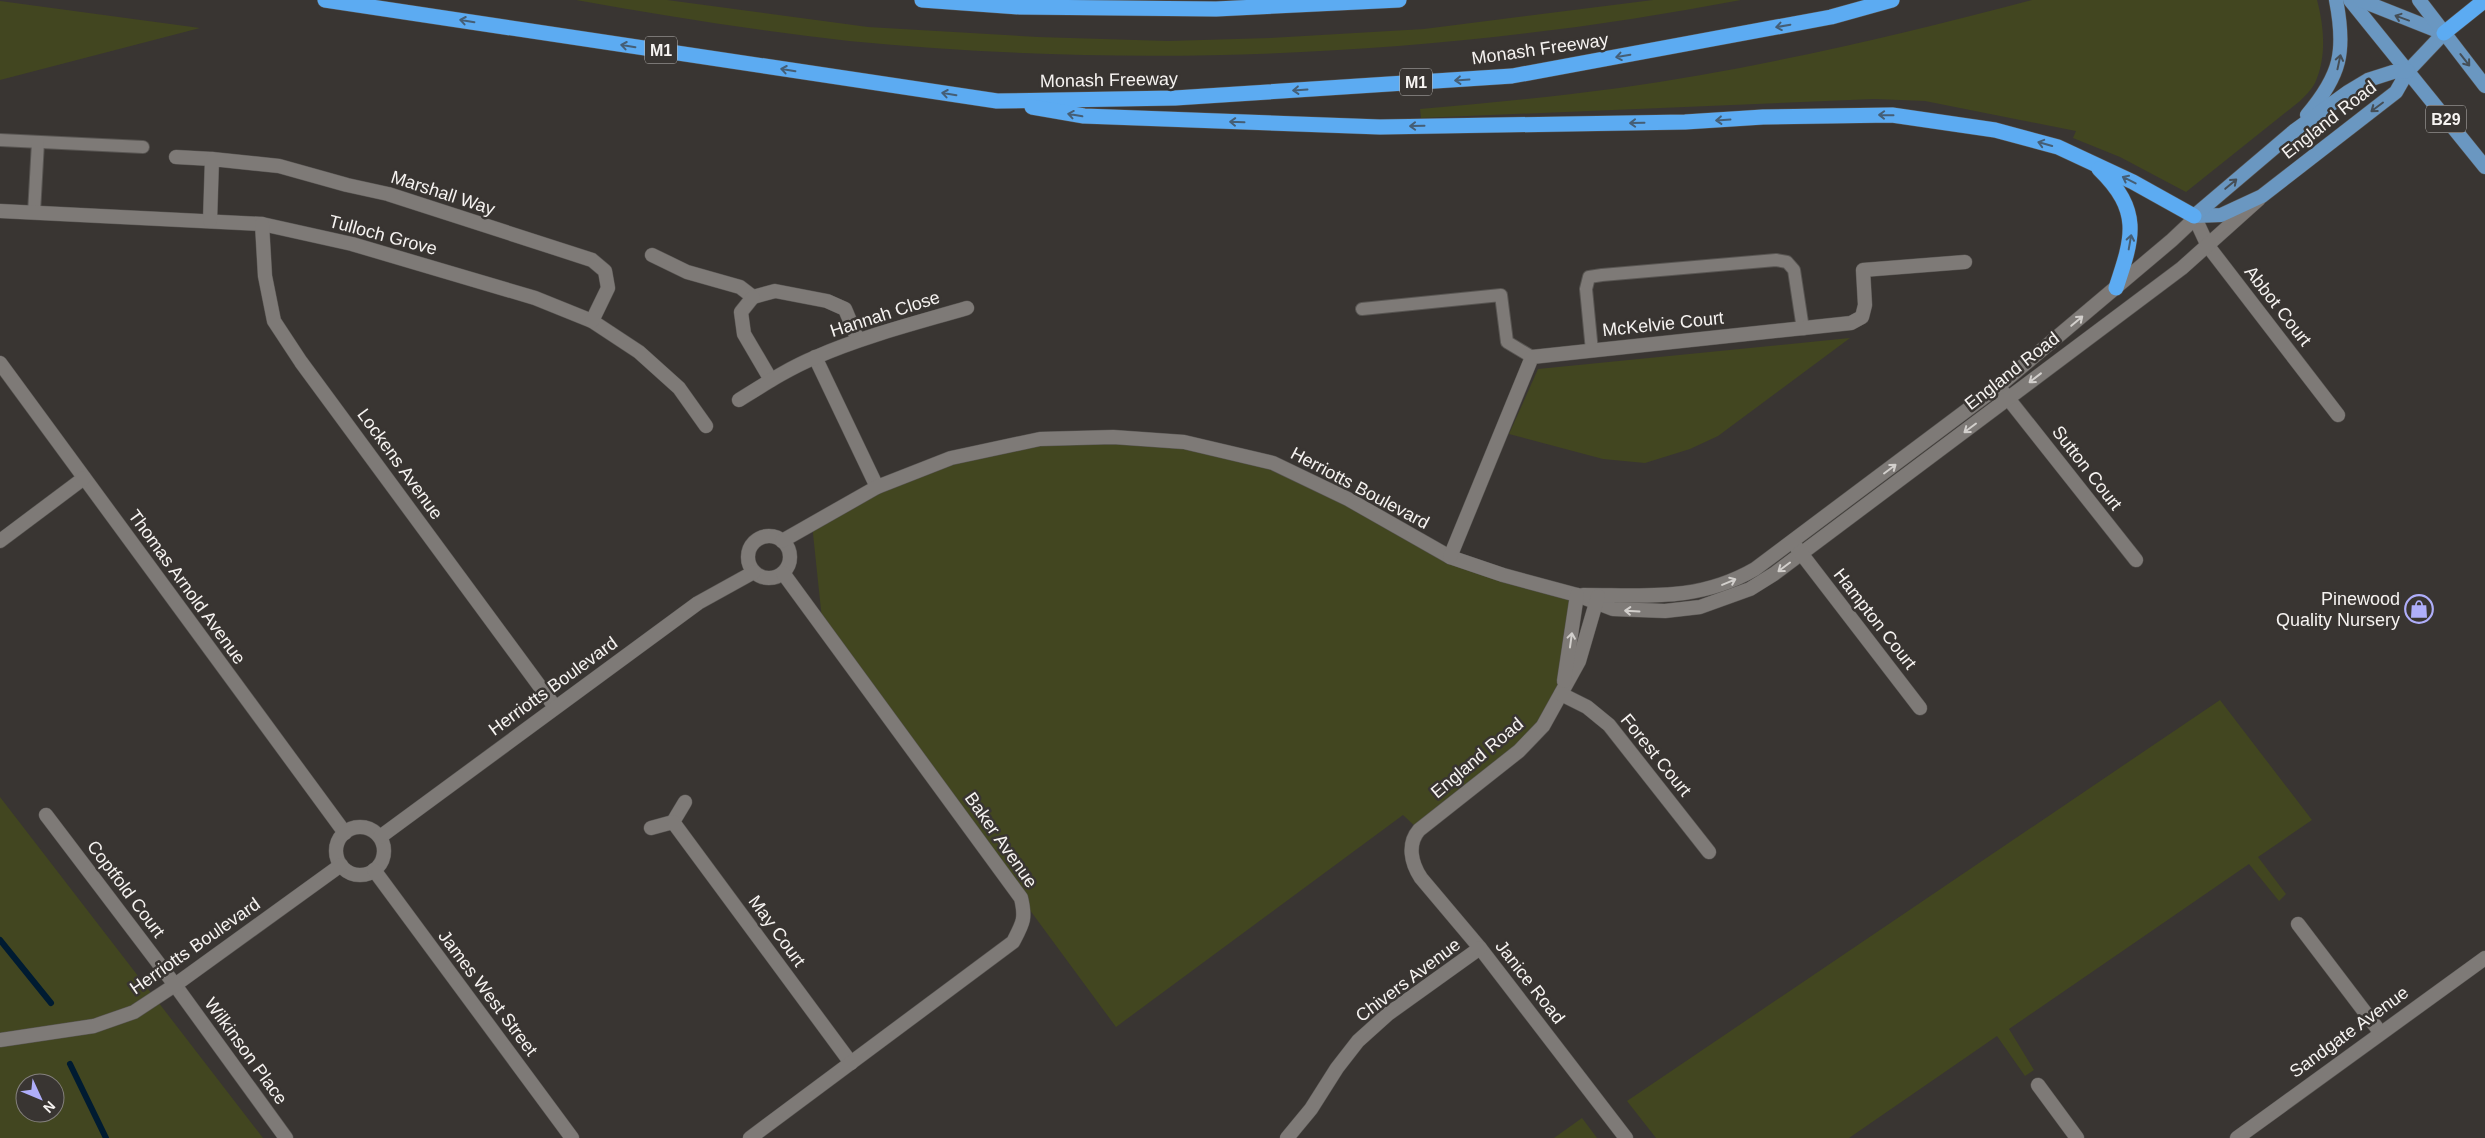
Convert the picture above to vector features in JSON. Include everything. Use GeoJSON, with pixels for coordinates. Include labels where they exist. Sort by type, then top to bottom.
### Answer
{"type":"FeatureCollection","features":[{"type":"Feature","properties":{"kind":"highway","name":"Monash Freeway"},"geometry":{"type":"LineString","coordinates":[[325,0],[997,101],[1175,98],[1512,76],[1831,18],[1892,0]]}},
{"type":"Feature","properties":{"kind":"highway"},"geometry":{"type":"LineString","coordinates":[[922,0],[1020,7],[1198,9],[1302,6],[1399,0]]}},
{"type":"Feature","properties":{"kind":"highway"},"geometry":{"type":"LineString","coordinates":[[2444,33],[2485,0]]}},
{"type":"Feature","properties":{"kind":"highway"},"geometry":{"type":"LineString","coordinates":[[997,101],[1084,116],[1380,127],[1685,122],[1763,117],[1892,115],[1995,130],[2058,148],[2091,161],[2194,216]]}},
{"type":"Feature","properties":{"kind":"highway"},"geometry":{"type":"LineString","coordinates":[[2091,161],[2116,188],[2124,201],[2130,217],[2130,243],[2116,288]]}},
{"type":"Feature","properties":{"kind":"main road"},"geometry":{"type":"LineString","coordinates":[[2294,131],[2325,94],[2338,68],[2341,38],[2336,0]]}},
{"type":"Feature","properties":{"kind":"main road","name":"B29"},"geometry":{"type":"LineString","coordinates":[[2350,0],[2485,167]]}},
{"type":"Feature","properties":{"kind":"main road"},"geometry":{"type":"LineString","coordinates":[[2360,0],[2444,33]]}},
{"type":"Feature","properties":{"kind":"main road"},"geometry":{"type":"LineString","coordinates":[[2419,0],[2485,86]]}},
{"type":"Feature","properties":{"kind":"main road","name":"England Road"},"geometry":{"type":"LineString","coordinates":[[2262,196],[2387,100],[2400,88],[2408,71],[2444,33]]}},
{"type":"Feature","properties":{"kind":"main road","name":"England Road"},"geometry":{"type":"LineString","coordinates":[[2194,216],[2294,131],[2368,80],[2393,72],[2408,71]]}},
{"type":"Feature","properties":{"kind":"main road"},"geometry":{"type":"LineString","coordinates":[[2194,216],[2221,215],[2262,196]]}},
{"type":"Feature","properties":{"kind":"street","name":"Marshall Way"},"geometry":{"type":"LineString","coordinates":[[176,157],[279,166],[388,194],[592,260],[604,271],[608,288],[592,321]]}},
{"type":"Feature","properties":{"kind":"street"},"geometry":{"type":"LineString","coordinates":[[210,221],[212,159]]}},
{"type":"Feature","properties":{"kind":"street","name":"England Road"},"geometry":{"type":"LineString","coordinates":[[1562,694],[1577,595],[1597,599],[1625,610],[1680,610],[1712,604],[1757,585],[1840,525],[2182,268],[2262,196]]}},
{"type":"Feature","properties":{"kind":"street","name":"Tulloch Grove"},"geometry":{"type":"LineString","coordinates":[[0,211],[262,224],[352,244],[535,298],[592,321],[639,352],[679,388],[706,426]]}},
{"type":"Feature","properties":{"kind":"street","name":"England Road"},"geometry":{"type":"LineString","coordinates":[[1597,599],[1681,595],[1709,589],[1748,573],[1999,386],[2116,288],[2189,224],[2194,216]]}},
{"type":"Feature","properties":{"kind":"street","name":"Abbot Court"},"geometry":{"type":"LineString","coordinates":[[2194,216],[2208,246],[2338,416]]}},
{"type":"Feature","properties":{"kind":"street","name":"Lockens Avenue"},"geometry":{"type":"LineString","coordinates":[[262,224],[265,276],[274,322],[301,362],[555,707]]}},
{"type":"Feature","properties":{"kind":"street"},"geometry":{"type":"LineString","coordinates":[[652,255],[687,272],[740,287],[753,297]]}},
{"type":"Feature","properties":{"kind":"street","name":"McKelvie Court"},"geometry":{"type":"LineString","coordinates":[[1532,357],[1851,323],[1862,317],[1865,305],[1863,270],[1965,262]]}},
{"type":"Feature","properties":{"kind":"street"},"geometry":{"type":"LineString","coordinates":[[2116,288],[2130,306]]}},
{"type":"Feature","properties":{"kind":"street"},"geometry":{"type":"LineString","coordinates":[[771,380],[744,334],[740,312],[753,297],[775,291],[828,301],[845,309],[858,340]]}},
{"type":"Feature","properties":{"kind":"street","name":"Hannah Close"},"geometry":{"type":"LineString","coordinates":[[739,400],[814,357],[858,340],[967,308]]}},
{"type":"Feature","properties":{"kind":"street","name":"Hannah Close"},"geometry":{"type":"LineString","coordinates":[[814,357],[877,487]]}},
{"type":"Feature","properties":{"kind":"street"},"geometry":{"type":"LineString","coordinates":[[1450,557],[1532,357]]}},
{"type":"Feature","properties":{"kind":"street","name":"Thomas Arnold Avenue"},"geometry":{"type":"LineString","coordinates":[[0,363],[345,833]]}},
{"type":"Feature","properties":{"kind":"street","name":"Sutton Court"},"geometry":{"type":"LineString","coordinates":[[1999,386],[2136,560]]}},
{"type":"Feature","properties":{"kind":"street","name":"Herriotts Boulevard"},"geometry":{"type":"LineString","coordinates":[[782,541],[877,487],[950,458],[1040,439],[1113,437],[1184,442],[1273,463],[1348,499],[1450,557],[1503,575],[1577,595]]}},
{"type":"Feature","properties":{"kind":"street"},"geometry":{"type":"LineString","coordinates":[[1927,441],[1936,453]]}},
{"type":"Feature","properties":{"kind":"street"},"geometry":{"type":"LineString","coordinates":[[0,541],[84,478]]}},
{"type":"Feature","properties":{"kind":"street"},"geometry":{"type":"LineString","coordinates":[[1872,482],[1881,494]]}},
{"type":"Feature","properties":{"kind":"street"},"geometry":{"type":"LineString","coordinates":[[1831,513],[1840,525]]}},
{"type":"Feature","properties":{"kind":"street"},"geometry":{"type":"LineString","coordinates":[[763,538],[776,538],[787,545],[790,563],[783,573],[771,578],[765,578],[754,572],[748,559],[752,546],[763,538]]}},
{"type":"Feature","properties":{"kind":"street","name":"Hampton Court"},"geometry":{"type":"LineString","coordinates":[[1792,542],[1920,708]]}},
{"type":"Feature","properties":{"kind":"street","name":"Herriotts Boulevard"},"geometry":{"type":"LineString","coordinates":[[380,837],[698,603],[754,572]]}},
{"type":"Feature","properties":{"kind":"street","name":"Baker Avenue"},"geometry":{"type":"LineString","coordinates":[[750,1138],[1013,942],[1024,922],[1025,913],[1021,898],[783,573]]}},
{"type":"Feature","properties":{"kind":"street"},"geometry":{"type":"LineString","coordinates":[[1709,589],[1712,604]]}},
{"type":"Feature","properties":{"kind":"street"},"geometry":{"type":"LineString","coordinates":[[1680,610],[1681,595]]}},
{"type":"Feature","properties":{"kind":"street","name":"England Road"},"geometry":{"type":"LineString","coordinates":[[1410,846],[1412,838],[1419,830],[1529,742],[1549,718],[1581,655],[1597,599]]}},
{"type":"Feature","properties":{"kind":"street","name":"Forest Court"},"geometry":{"type":"LineString","coordinates":[[1562,694],[1587,707],[1609,725],[1710,852]]}},
{"type":"Feature","properties":{"kind":"street"},"geometry":{"type":"LineString","coordinates":[[651,828],[672,822],[685,802]]}},
{"type":"Feature","properties":{"kind":"street","name":"Coptfold Court"},"geometry":{"type":"LineString","coordinates":[[46,815],[175,985]]}},
{"type":"Feature","properties":{"kind":"street","name":"May Court"},"geometry":{"type":"LineString","coordinates":[[672,822],[851,1063]]}},
{"type":"Feature","properties":{"kind":"street"},"geometry":{"type":"LineString","coordinates":[[367,828],[380,837],[384,855],[374,870],[365,874],[356,874],[347,871],[341,865],[336,848],[345,833],[352,829],[367,828]]}},
{"type":"Feature","properties":{"kind":"street","name":"Janice Road"},"geometry":{"type":"LineString","coordinates":[[1410,846],[1415,869],[1480,948],[1626,1138]]}},
{"type":"Feature","properties":{"kind":"street","name":"Herriotts Boulevard"},"geometry":{"type":"LineString","coordinates":[[0,1040],[94,1026],[134,1012],[175,985],[341,865]]}},
{"type":"Feature","properties":{"kind":"street","name":"James West Street"},"geometry":{"type":"LineString","coordinates":[[374,870],[572,1138]]}},
{"type":"Feature","properties":{"kind":"street"},"geometry":{"type":"LineString","coordinates":[[2298,924],[2380,1032]]}},
{"type":"Feature","properties":{"kind":"street","name":"Chivers Avenue"},"geometry":{"type":"LineString","coordinates":[[1287,1138],[1311,1109],[1358,1041],[1388,1014],[1480,948]]}},
{"type":"Feature","properties":{"kind":"street","name":"Sandgate Avenue"},"geometry":{"type":"LineString","coordinates":[[2237,1138],[2380,1032],[2485,958]]}},
{"type":"Feature","properties":{"kind":"street","name":"Wilkinson Place"},"geometry":{"type":"LineString","coordinates":[[175,985],[286,1138]]}},
{"type":"Feature","properties":{"kind":"street"},"geometry":{"type":"LineString","coordinates":[[2038,1085],[2077,1138]]}},
{"type":"Feature","properties":{"kind":"lane"},"geometry":{"type":"LineString","coordinates":[[0,140],[143,147]]}},
{"type":"Feature","properties":{"kind":"lane"},"geometry":{"type":"LineString","coordinates":[[34,213],[38,142]]}},
{"type":"Feature","properties":{"kind":"lane"},"geometry":{"type":"LineString","coordinates":[[1592,350],[1586,288],[1589,278],[1602,275],[1776,260],[1787,262],[1794,270],[1803,329]]}},
{"type":"Feature","properties":{"kind":"lane"},"geometry":{"type":"LineString","coordinates":[[1362,309],[1500,295],[1507,342],[1532,357]]}},
{"type":"Feature","properties":{"kind":"green space"},"geometry":{"type":"Polygon","coordinates":[[[576,0],[667,0],[868,27],[1038,37],[1168,41],[1270,38],[1424,29],[1653,0],[1741,0],[1631,19],[1520,34],[1408,45],[1184,56],[1072,55],[961,50],[849,41],[712,23],[576,0]]]}},
{"type":"Feature","properties":{"kind":"green space"},"geometry":{"type":"Polygon","coordinates":[[[2032,0],[2317,0],[2323,31],[2323,52],[2319,73],[2315,83],[2300,101],[2186,192],[2120,157],[2073,138],[2076,131],[1925,101],[1874,99],[1421,118],[1420,109],[1619,88],[1775,61],[1930,26],[2032,0]]]}},
{"type":"Feature","properties":{"kind":"green space"},"geometry":{"type":"Polygon","coordinates":[[[0,1],[200,28],[0,80],[0,1]]]}},
{"type":"Feature","properties":{"kind":"green space"},"geometry":{"type":"Polygon","coordinates":[[[1850,338],[1718,436],[1690,449],[1645,463],[1603,459],[1509,434],[1538,369],[1850,338]]]}},
{"type":"Feature","properties":{"kind":"green space"},"geometry":{"type":"Polygon","coordinates":[[[1113,437],[1273,463],[1450,557],[1577,595],[1571,639],[1549,718],[1419,830],[1403,815],[1116,1027],[823,629],[812,524],[877,487],[1040,439],[1113,437]]]}},
{"type":"Feature","properties":{"kind":"green space"},"geometry":{"type":"Polygon","coordinates":[[[2220,700],[2312,820],[2258,857],[2286,894],[2279,901],[2249,864],[2009,1029],[2034,1070],[2025,1076],[1997,1036],[1849,1138],[1656,1138],[1627,1101],[2220,700]]]}},
{"type":"Feature","properties":{"kind":"green space"},"geometry":{"type":"Polygon","coordinates":[[[0,797],[263,1138],[0,1138],[0,797]]]}},
{"type":"Feature","properties":{"kind":"green space"},"geometry":{"type":"Polygon","coordinates":[[[1582,1118],[1597,1138],[1554,1138],[1582,1118]]]}},
{"type":"Feature","properties":{"kind":"waterway"},"geometry":{"type":"LineString","coordinates":[[0,940],[51,1003]]}},
{"type":"Feature","properties":{"kind":"waterway"},"geometry":{"type":"LineString","coordinates":[[70,1064],[106,1138]]}},
{"type":"Feature","properties":{"kind":"place","name":"Pinewood Quality Nursery"},"geometry":{"type":"Point","coordinates":[2419,609]}}]}
